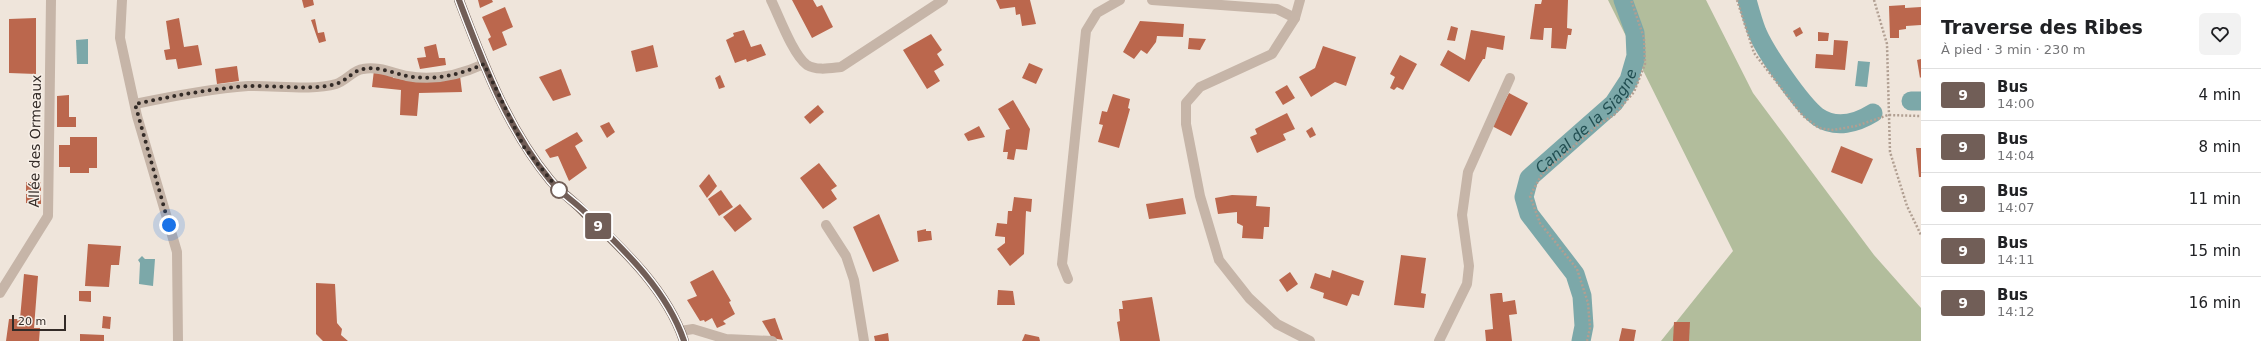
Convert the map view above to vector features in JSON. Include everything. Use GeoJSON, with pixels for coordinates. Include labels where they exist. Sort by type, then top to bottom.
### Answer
{"type":"FeatureCollection","features":[{"type":"Feature","properties":{"kind":"main road"},"geometry":{"type":"LineString","coordinates":[[459,0],[484,64],[524,147],[559,190],[584,212],[635,262],[659,294],[682,336]]}},
{"type":"Feature","properties":{"kind":"street","name":"Allée des Ormeaux"},"geometry":{"type":"LineString","coordinates":[[0,293],[48,216],[51,0]]}},
{"type":"Feature","properties":{"kind":"street"},"geometry":{"type":"LineString","coordinates":[[122,0],[120,38],[135,104],[177,252],[178,341]]}},
{"type":"Feature","properties":{"kind":"street"},"geometry":{"type":"LineString","coordinates":[[771,0],[797,54],[808,65],[822,68],[841,67],[943,0]]}},
{"type":"Feature","properties":{"kind":"street"},"geometry":{"type":"LineString","coordinates":[[1068,280],[1062,264],[1086,30],[1097,14],[1120,0]]}},
{"type":"Feature","properties":{"kind":"street"},"geometry":{"type":"LineString","coordinates":[[1152,0],[1277,9],[1295,18]]}},
{"type":"Feature","properties":{"kind":"street"},"geometry":{"type":"LineString","coordinates":[[1300,0],[1295,18],[1272,54],[1200,87],[1186,103],[1186,124],[1200,196],[1219,260],[1249,298],[1277,324],[1310,341]]}},
{"type":"Feature","properties":{"kind":"street"},"geometry":{"type":"LineString","coordinates":[[135,104],[190,92],[249,86],[315,86],[337,83],[363,69],[390,70],[407,76],[432,78],[465,73],[484,64]]}},
{"type":"Feature","properties":{"kind":"street"},"geometry":{"type":"LineString","coordinates":[[1439,341],[1467,284],[1470,266],[1462,215],[1468,172],[1510,78]]}},
{"type":"Feature","properties":{"kind":"street"},"geometry":{"type":"LineString","coordinates":[[826,225],[846,256],[854,280],[864,341]]}},
{"type":"Feature","properties":{"kind":"street"},"geometry":{"type":"LineString","coordinates":[[682,336],[693,329],[726,339],[772,341]]}},
{"type":"Feature","properties":{"kind":"path"},"geometry":{"type":"LineString","coordinates":[[1587,341],[1590,328],[1588,303],[1578,269],[1540,223],[1530,196],[1542,174],[1599,124],[1614,115],[1634,92],[1645,64],[1644,38],[1631,0]]}},
{"type":"Feature","properties":{"kind":"path"},"geometry":{"type":"LineString","coordinates":[[1737,0],[1754,53],[1803,116],[1819,128],[1833,130],[1856,126],[1888,115],[1921,116]]}},
{"type":"Feature","properties":{"kind":"path"},"geometry":{"type":"LineString","coordinates":[[1874,0],[1887,44],[1890,152],[1907,206],[1921,235]]}},
{"type":"Feature","properties":{"kind":"green space"},"geometry":{"type":"Polygon","coordinates":[[[1608,0],[1706,0],[1753,93],[1874,255],[1921,308],[1921,341],[1661,341],[1733,251],[1608,0]]]}},
{"type":"Feature","properties":{"kind":"water"},"geometry":{"type":"Polygon","coordinates":[[[88,39],[88,64],[77,64],[76,40],[88,39]]]}},
{"type":"Feature","properties":{"kind":"water"},"geometry":{"type":"Polygon","coordinates":[[[1858,61],[1870,62],[1867,87],[1855,86],[1858,61]]]}},
{"type":"Feature","properties":{"kind":"water"},"geometry":{"type":"Polygon","coordinates":[[[142,256],[145,259],[155,259],[153,286],[139,284],[140,263],[138,260],[142,256]]]}},
{"type":"Feature","properties":{"kind":"building"},"geometry":{"type":"Polygon","coordinates":[[[302,0],[313,0],[314,5],[304,8],[302,0]]]}},
{"type":"Feature","properties":{"kind":"building"},"geometry":{"type":"Polygon","coordinates":[[[478,0],[492,0],[493,2],[480,8],[478,0]]]}},
{"type":"Feature","properties":{"kind":"building"},"geometry":{"type":"Polygon","coordinates":[[[792,0],[813,0],[817,7],[822,5],[833,27],[812,38],[792,0]]]}},
{"type":"Feature","properties":{"kind":"building"},"geometry":{"type":"Polygon","coordinates":[[[996,0],[1030,0],[1036,24],[1022,26],[1020,14],[1016,15],[1015,7],[1000,9],[996,0]]]}},
{"type":"Feature","properties":{"kind":"building"},"geometry":{"type":"Polygon","coordinates":[[[1542,0],[1568,0],[1567,28],[1572,29],[1571,35],[1568,35],[1566,49],[1551,48],[1552,28],[1544,28],[1543,40],[1530,39],[1535,4],[1541,4],[1542,0]]]}},
{"type":"Feature","properties":{"kind":"building"},"geometry":{"type":"Polygon","coordinates":[[[1905,5],[1905,8],[1921,7],[1921,25],[1906,26],[1906,29],[1899,30],[1899,38],[1890,38],[1889,6],[1905,5]]]}},
{"type":"Feature","properties":{"kind":"building"},"geometry":{"type":"Polygon","coordinates":[[[505,7],[513,27],[502,32],[507,45],[493,51],[488,39],[491,37],[482,17],[505,7]]]}},
{"type":"Feature","properties":{"kind":"building"},"geometry":{"type":"Polygon","coordinates":[[[36,18],[36,74],[9,73],[9,19],[36,18]]]}},
{"type":"Feature","properties":{"kind":"building"},"geometry":{"type":"Polygon","coordinates":[[[179,18],[184,47],[198,45],[202,65],[178,69],[176,59],[166,60],[164,50],[170,49],[166,21],[179,18]]]}},
{"type":"Feature","properties":{"kind":"building"},"geometry":{"type":"Polygon","coordinates":[[[315,19],[318,33],[324,32],[326,41],[319,43],[311,20],[315,19]]]}},
{"type":"Feature","properties":{"kind":"building"},"geometry":{"type":"Polygon","coordinates":[[[1140,21],[1184,24],[1183,37],[1157,36],[1156,42],[1147,54],[1141,50],[1134,59],[1123,52],[1140,21]]]}},
{"type":"Feature","properties":{"kind":"building"},"geometry":{"type":"Polygon","coordinates":[[[1451,26],[1458,28],[1455,41],[1447,40],[1451,26]]]}},
{"type":"Feature","properties":{"kind":"building"},"geometry":{"type":"Polygon","coordinates":[[[1800,27],[1803,33],[1796,37],[1793,31],[1800,27]]]}},
{"type":"Feature","properties":{"kind":"building"},"geometry":{"type":"Polygon","coordinates":[[[744,30],[751,47],[761,44],[766,55],[747,62],[746,59],[735,63],[726,40],[734,36],[733,33],[744,30]]]}},
{"type":"Feature","properties":{"kind":"building"},"geometry":{"type":"Polygon","coordinates":[[[1471,30],[1505,36],[1503,50],[1487,47],[1485,59],[1483,59],[1469,82],[1440,65],[1448,50],[1465,60],[1471,30]]]}},
{"type":"Feature","properties":{"kind":"building"},"geometry":{"type":"Polygon","coordinates":[[[1818,32],[1829,33],[1828,41],[1818,41],[1818,32]]]}},
{"type":"Feature","properties":{"kind":"building"},"geometry":{"type":"Polygon","coordinates":[[[931,34],[942,50],[937,54],[944,65],[934,71],[940,81],[927,89],[903,50],[931,34]]]}},
{"type":"Feature","properties":{"kind":"building"},"geometry":{"type":"Polygon","coordinates":[[[1189,38],[1206,39],[1200,50],[1188,49],[1189,38]]]}},
{"type":"Feature","properties":{"kind":"building"},"geometry":{"type":"Polygon","coordinates":[[[1834,40],[1848,41],[1845,70],[1815,68],[1816,54],[1833,55],[1834,40]]]}},
{"type":"Feature","properties":{"kind":"building"},"geometry":{"type":"Polygon","coordinates":[[[436,44],[439,58],[445,58],[446,65],[420,69],[417,58],[426,57],[424,47],[436,44]]]}},
{"type":"Feature","properties":{"kind":"building"},"geometry":{"type":"Polygon","coordinates":[[[653,45],[658,67],[636,72],[631,51],[653,45]]]}},
{"type":"Feature","properties":{"kind":"building"},"geometry":{"type":"Polygon","coordinates":[[[1323,46],[1356,57],[1346,86],[1335,82],[1311,97],[1299,77],[1315,68],[1323,46]]]}},
{"type":"Feature","properties":{"kind":"building"},"geometry":{"type":"Polygon","coordinates":[[[1400,55],[1417,64],[1403,90],[1397,87],[1394,90],[1390,88],[1395,77],[1390,74],[1400,55]]]}},
{"type":"Feature","properties":{"kind":"building"},"geometry":{"type":"Polygon","coordinates":[[[1921,59],[1921,77],[1920,78],[1917,60],[1921,59]]]}},
{"type":"Feature","properties":{"kind":"building"},"geometry":{"type":"Polygon","coordinates":[[[1029,63],[1043,69],[1036,84],[1022,78],[1029,63]]]}},
{"type":"Feature","properties":{"kind":"building"},"geometry":{"type":"Polygon","coordinates":[[[237,66],[239,81],[217,84],[215,69],[237,66]]]}},
{"type":"Feature","properties":{"kind":"building"},"geometry":{"type":"Polygon","coordinates":[[[561,69],[571,95],[553,101],[539,77],[561,69]]]}},
{"type":"Feature","properties":{"kind":"building"},"geometry":{"type":"Polygon","coordinates":[[[374,70],[393,72],[393,78],[437,81],[460,76],[462,92],[419,93],[417,116],[400,115],[401,90],[372,87],[374,70]]]}},
{"type":"Feature","properties":{"kind":"building"},"geometry":{"type":"Polygon","coordinates":[[[720,75],[725,87],[719,89],[715,78],[720,75]]]}},
{"type":"Feature","properties":{"kind":"building"},"geometry":{"type":"Polygon","coordinates":[[[1287,85],[1295,98],[1283,105],[1275,92],[1287,85]]]}},
{"type":"Feature","properties":{"kind":"building"},"geometry":{"type":"Polygon","coordinates":[[[1509,93],[1528,103],[1511,136],[1492,126],[1509,93]]]}},
{"type":"Feature","properties":{"kind":"building"},"geometry":{"type":"Polygon","coordinates":[[[1113,94],[1130,99],[1128,108],[1130,109],[1119,148],[1098,142],[1103,125],[1099,124],[1102,111],[1107,112],[1113,94]]]}},
{"type":"Feature","properties":{"kind":"building"},"geometry":{"type":"Polygon","coordinates":[[[69,95],[69,117],[76,117],[76,127],[57,127],[57,96],[69,95]]]}},
{"type":"Feature","properties":{"kind":"building"},"geometry":{"type":"Polygon","coordinates":[[[1013,100],[1030,129],[1027,150],[1016,149],[1014,160],[1007,159],[1008,152],[1003,152],[1006,130],[1010,129],[998,109],[1013,100]]]}},
{"type":"Feature","properties":{"kind":"building"},"geometry":{"type":"Polygon","coordinates":[[[818,105],[824,112],[810,124],[804,117],[818,105]]]}},
{"type":"Feature","properties":{"kind":"building"},"geometry":{"type":"Polygon","coordinates":[[[1287,113],[1295,129],[1283,134],[1286,140],[1257,153],[1250,137],[1257,134],[1255,129],[1287,113]]]}},
{"type":"Feature","properties":{"kind":"building"},"geometry":{"type":"Polygon","coordinates":[[[609,122],[615,132],[607,138],[600,126],[609,122]]]}},
{"type":"Feature","properties":{"kind":"building"},"geometry":{"type":"Polygon","coordinates":[[[979,126],[985,137],[968,141],[964,134],[979,126]]]}},
{"type":"Feature","properties":{"kind":"building"},"geometry":{"type":"Polygon","coordinates":[[[1312,127],[1316,135],[1310,138],[1306,131],[1312,127]]]}},
{"type":"Feature","properties":{"kind":"building"},"geometry":{"type":"Polygon","coordinates":[[[577,132],[583,141],[575,146],[587,168],[569,181],[558,156],[550,158],[545,150],[577,132]]]}},
{"type":"Feature","properties":{"kind":"building"},"geometry":{"type":"Polygon","coordinates":[[[70,137],[97,137],[97,168],[89,168],[89,173],[70,173],[70,167],[59,167],[59,145],[70,145],[70,137]]]}},
{"type":"Feature","properties":{"kind":"building"},"geometry":{"type":"Polygon","coordinates":[[[1841,146],[1873,159],[1862,184],[1831,172],[1841,146]]]}},
{"type":"Feature","properties":{"kind":"building"},"geometry":{"type":"Polygon","coordinates":[[[1916,148],[1921,148],[1921,177],[1919,177],[1916,148]]]}},
{"type":"Feature","properties":{"kind":"building"},"geometry":{"type":"Polygon","coordinates":[[[819,163],[837,186],[831,190],[837,199],[823,209],[800,178],[819,163]]]}},
{"type":"Feature","properties":{"kind":"building"},"geometry":{"type":"Polygon","coordinates":[[[709,174],[717,186],[707,198],[699,186],[709,174]]]}},
{"type":"Feature","properties":{"kind":"building"},"geometry":{"type":"Polygon","coordinates":[[[26,182],[41,182],[41,191],[26,191],[26,182]]]}},
{"type":"Feature","properties":{"kind":"building"},"geometry":{"type":"Polygon","coordinates":[[[721,190],[733,207],[719,216],[708,199],[721,190]]]}},
{"type":"Feature","properties":{"kind":"building"},"geometry":{"type":"Polygon","coordinates":[[[26,194],[41,195],[41,204],[26,203],[26,194]]]}},
{"type":"Feature","properties":{"kind":"building"},"geometry":{"type":"Polygon","coordinates":[[[1232,195],[1257,196],[1256,206],[1270,207],[1269,227],[1264,227],[1263,239],[1242,238],[1243,226],[1237,223],[1237,212],[1218,214],[1215,198],[1232,195]]]}},
{"type":"Feature","properties":{"kind":"building"},"geometry":{"type":"Polygon","coordinates":[[[1014,197],[1032,199],[1031,212],[1026,211],[1024,254],[1010,266],[997,249],[1005,243],[1005,237],[995,236],[997,223],[1007,224],[1008,211],[1012,211],[1014,197]]]}},
{"type":"Feature","properties":{"kind":"building"},"geometry":{"type":"Polygon","coordinates":[[[1183,198],[1186,214],[1149,219],[1146,204],[1183,198]]]}},
{"type":"Feature","properties":{"kind":"building"},"geometry":{"type":"Polygon","coordinates":[[[740,204],[752,219],[735,232],[723,217],[740,204]]]}},
{"type":"Feature","properties":{"kind":"building"},"geometry":{"type":"Polygon","coordinates":[[[879,214],[899,261],[873,272],[853,227],[879,214]]]}},
{"type":"Feature","properties":{"kind":"building"},"geometry":{"type":"Polygon","coordinates":[[[926,229],[926,231],[931,231],[932,240],[918,242],[917,231],[926,229]]]}},
{"type":"Feature","properties":{"kind":"building"},"geometry":{"type":"Polygon","coordinates":[[[88,244],[121,246],[119,265],[111,265],[109,287],[85,286],[88,244]]]}},
{"type":"Feature","properties":{"kind":"building"},"geometry":{"type":"Polygon","coordinates":[[[1401,255],[1426,258],[1421,293],[1426,294],[1424,308],[1394,305],[1401,255]]]}},
{"type":"Feature","properties":{"kind":"building"},"geometry":{"type":"Polygon","coordinates":[[[713,270],[731,301],[729,302],[735,314],[723,321],[726,324],[717,328],[712,318],[705,322],[704,320],[700,321],[687,300],[697,296],[690,282],[713,270]]]}},
{"type":"Feature","properties":{"kind":"building"},"geometry":{"type":"Polygon","coordinates":[[[1332,270],[1364,281],[1359,296],[1352,294],[1347,306],[1323,298],[1324,293],[1310,288],[1315,273],[1330,278],[1332,270]]]}},
{"type":"Feature","properties":{"kind":"building"},"geometry":{"type":"Polygon","coordinates":[[[1290,272],[1298,284],[1287,292],[1279,280],[1290,272]]]}},
{"type":"Feature","properties":{"kind":"building"},"geometry":{"type":"Polygon","coordinates":[[[24,274],[38,276],[34,328],[40,328],[39,341],[6,341],[9,319],[20,319],[24,274]]]}},
{"type":"Feature","properties":{"kind":"building"},"geometry":{"type":"Polygon","coordinates":[[[316,283],[335,284],[337,323],[342,329],[341,335],[348,341],[323,341],[316,334],[316,283]]]}},
{"type":"Feature","properties":{"kind":"building"},"geometry":{"type":"Polygon","coordinates":[[[998,290],[1013,291],[1015,305],[997,305],[998,290]]]}},
{"type":"Feature","properties":{"kind":"building"},"geometry":{"type":"Polygon","coordinates":[[[79,291],[91,291],[91,302],[79,301],[79,291]]]}},
{"type":"Feature","properties":{"kind":"building"},"geometry":{"type":"Polygon","coordinates":[[[1502,293],[1503,302],[1515,300],[1517,314],[1509,315],[1512,341],[1486,341],[1485,330],[1493,329],[1490,294],[1502,293]]]}},
{"type":"Feature","properties":{"kind":"building"},"geometry":{"type":"Polygon","coordinates":[[[1152,297],[1160,341],[1120,341],[1117,322],[1120,321],[1119,309],[1123,309],[1122,301],[1152,297]]]}},
{"type":"Feature","properties":{"kind":"building"},"geometry":{"type":"Polygon","coordinates":[[[103,316],[111,317],[110,329],[102,328],[103,316]]]}},
{"type":"Feature","properties":{"kind":"building"},"geometry":{"type":"Polygon","coordinates":[[[775,318],[783,340],[772,338],[762,321],[775,318]]]}},
{"type":"Feature","properties":{"kind":"building"},"geometry":{"type":"Polygon","coordinates":[[[1674,322],[1690,322],[1689,341],[1673,341],[1674,322]]]}},
{"type":"Feature","properties":{"kind":"building"},"geometry":{"type":"Polygon","coordinates":[[[1622,328],[1636,330],[1634,341],[1619,341],[1622,328]]]}},
{"type":"Feature","properties":{"kind":"building"},"geometry":{"type":"Polygon","coordinates":[[[888,333],[889,341],[875,341],[874,336],[888,333]]]}},
{"type":"Feature","properties":{"kind":"building"},"geometry":{"type":"Polygon","coordinates":[[[80,334],[104,335],[104,341],[80,341],[80,334]]]}},
{"type":"Feature","properties":{"kind":"building"},"geometry":{"type":"Polygon","coordinates":[[[1025,334],[1039,337],[1040,341],[1022,341],[1025,334]]]}},
{"type":"Feature","properties":{"kind":"waterway","name":"Canal de la Siagne"},"geometry":{"type":"LineString","coordinates":[[1581,341],[1584,326],[1582,296],[1575,274],[1529,214],[1524,197],[1529,178],[1614,103],[1629,80],[1636,56],[1635,33],[1623,0]]}},
{"type":"Feature","properties":{"kind":"waterway","name":"Canal de la Siagne"},"geometry":{"type":"LineString","coordinates":[[1747,0],[1757,32],[1768,52],[1784,78],[1818,117],[1825,121],[1839,124],[1860,120],[1873,113]]}},
{"type":"Feature","properties":{"kind":"waterway","name":"Canal de la Siagne"},"geometry":{"type":"LineString","coordinates":[[1911,101],[1921,101]]}},
{"type":"Feature","properties":{"kind":"bus line","name":"9"},"geometry":{"type":"LineString","coordinates":[[459,0],[491,82],[524,147],[559,190],[584,212],[635,262],[659,294],[681,331],[684,341]]}},
{"type":"Feature","properties":{"kind":"route"},"geometry":{"type":"LineString","coordinates":[[169,225],[137,116],[135,104],[190,92],[249,86],[315,86],[337,83],[354,72],[363,69],[390,70],[407,76],[432,78],[465,73],[484,64],[491,82],[524,147],[559,190]]}}]}
